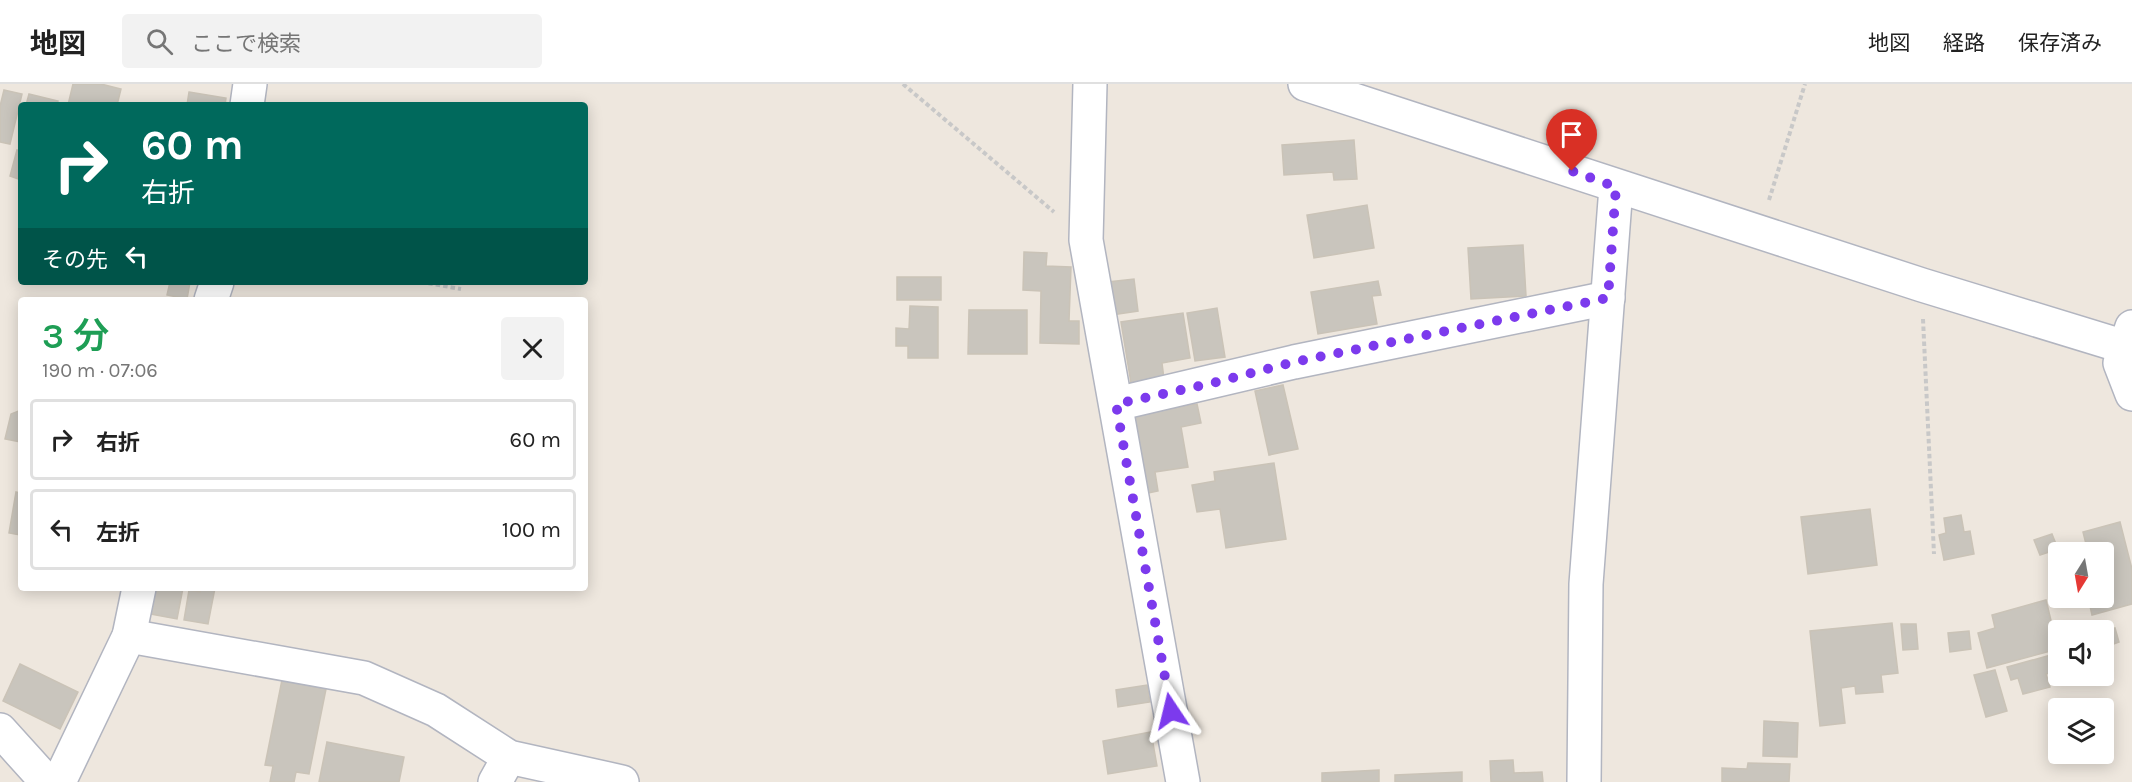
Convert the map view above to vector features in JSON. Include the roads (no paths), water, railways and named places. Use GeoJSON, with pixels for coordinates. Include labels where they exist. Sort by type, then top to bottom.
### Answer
{"type":"FeatureCollection","features":[{"type":"Feature","properties":{"kind":"street"},"geometry":{"type":"LineString","coordinates":[[247,102],[250,84]]}},
{"type":"Feature","properties":{"kind":"street"},"geometry":{"type":"LineString","coordinates":[[1090,84],[1086,240],[1183,782]]}},
{"type":"Feature","properties":{"kind":"street"},"geometry":{"type":"LineString","coordinates":[[1305,84],[1922,285],[2128,337],[2120,363],[2132,391]]}},
{"type":"Feature","properties":{"kind":"street"},"geometry":{"type":"LineString","coordinates":[[1584,782],[1586,584],[1616,187]]}},
{"type":"Feature","properties":{"kind":"street"},"geometry":{"type":"LineString","coordinates":[[1116,404],[1209,384],[1294,362],[1608,298]]}},
{"type":"Feature","properties":{"kind":"street"},"geometry":{"type":"LineString","coordinates":[[59,782],[129,636],[138,591]]}},
{"type":"Feature","properties":{"kind":"street"},"geometry":{"type":"LineString","coordinates":[[129,636],[364,678],[436,710],[502,769],[622,782]]}},
{"type":"Feature","properties":{"kind":"street"},"geometry":{"type":"LineString","coordinates":[[0,730],[47,782]]}}]}
